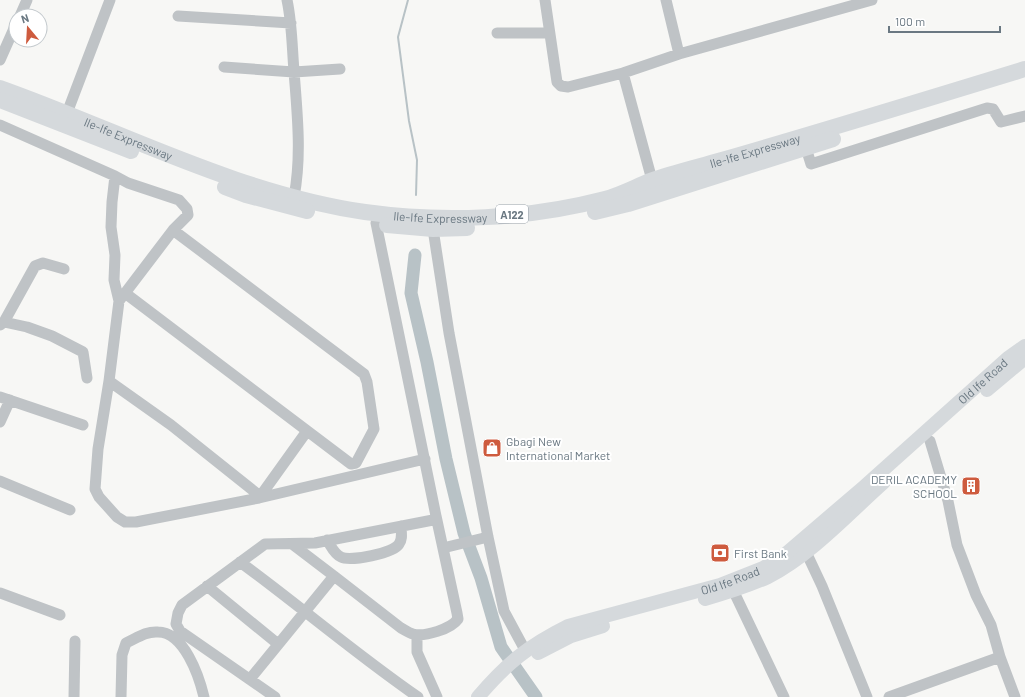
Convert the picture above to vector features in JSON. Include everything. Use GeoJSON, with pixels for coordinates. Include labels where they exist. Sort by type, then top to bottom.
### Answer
{"type":"FeatureCollection","features":[{"type":"Feature","properties":{"kind":"highway","name":"Ile-Ife Expressway"},"geometry":{"type":"LineString","coordinates":[[0,88],[67,113],[186,162],[242,182],[294,197],[364,212],[396,215],[456,217],[497,216],[565,207],[600,200],[652,180],[853,122],[1025,69]]}},
{"type":"Feature","properties":{"kind":"highway","name":"Ile-Ife Expressway"},"geometry":{"type":"LineString","coordinates":[[0,100],[246,195],[321,214],[376,223],[433,228],[470,228],[530,223],[588,213],[635,202],[1025,79]]}},
{"type":"Feature","properties":{"kind":"main road","name":"Old Ife Road"},"geometry":{"type":"LineString","coordinates":[[569,631],[733,590],[768,576],[806,552],[868,489],[1008,358],[1025,346]]}},
{"type":"Feature","properties":{"kind":"main road","name":"Old Ife Road"},"geometry":{"type":"LineString","coordinates":[[478,697],[513,665],[552,645],[569,631],[720,585],[764,568],[782,557],[930,441],[1025,358]]}},
{"type":"Feature","properties":{"kind":"main road","name":"Old Ife Road"},"geometry":{"type":"LineString","coordinates":[[491,697],[513,665]]}},
{"type":"Feature","properties":{"kind":"street"},"geometry":{"type":"LineString","coordinates":[[67,113],[110,0]]}},
{"type":"Feature","properties":{"kind":"street"},"geometry":{"type":"LineString","coordinates":[[287,0],[291,23],[298,129],[297,174],[294,197]]}},
{"type":"Feature","properties":{"kind":"street"},"geometry":{"type":"LineString","coordinates":[[545,0],[557,82],[561,86],[568,87],[623,73],[679,54],[872,0]]}},
{"type":"Feature","properties":{"kind":"street"},"geometry":{"type":"LineString","coordinates":[[666,0],[679,54]]}},
{"type":"Feature","properties":{"kind":"street"},"geometry":{"type":"LineString","coordinates":[[178,16],[291,23]]}},
{"type":"Feature","properties":{"kind":"street"},"geometry":{"type":"LineString","coordinates":[[497,33],[549,33]]}},
{"type":"Feature","properties":{"kind":"street"},"geometry":{"type":"LineString","coordinates":[[0,60],[8,42]]}},
{"type":"Feature","properties":{"kind":"street"},"geometry":{"type":"LineString","coordinates":[[224,67],[294,72],[340,70]]}},
{"type":"Feature","properties":{"kind":"street"},"geometry":{"type":"LineString","coordinates":[[623,73],[652,180]]}},
{"type":"Feature","properties":{"kind":"street"},"geometry":{"type":"LineString","coordinates":[[806,148],[811,164],[987,108],[993,109],[1001,122],[1025,116]]}},
{"type":"Feature","properties":{"kind":"street"},"geometry":{"type":"LineString","coordinates":[[0,125],[115,176],[128,184],[179,200],[186,206],[188,215],[173,230],[122,297],[110,381],[99,441],[95,489],[99,498],[117,517],[125,522],[136,522],[260,497],[355,470],[425,460]]}},
{"type":"Feature","properties":{"kind":"street"},"geometry":{"type":"LineString","coordinates":[[115,176],[111,227],[114,255],[114,280],[122,297],[307,431],[355,470]]}},
{"type":"Feature","properties":{"kind":"street"},"geometry":{"type":"LineString","coordinates":[[292,544],[401,628],[411,634],[417,635],[443,629],[455,623],[458,619],[445,548],[436,516],[376,223]]}},
{"type":"Feature","properties":{"kind":"street"},"geometry":{"type":"LineString","coordinates":[[433,228],[449,332],[486,538],[504,611],[513,665]]}},
{"type":"Feature","properties":{"kind":"street"},"geometry":{"type":"LineString","coordinates":[[173,230],[364,374],[368,382],[374,429],[355,470]]}},
{"type":"Feature","properties":{"kind":"street"},"geometry":{"type":"LineString","coordinates":[[64,269],[43,263],[35,266],[2,324],[27,327],[52,336],[83,352],[87,378]]}},
{"type":"Feature","properties":{"kind":"street"},"geometry":{"type":"LineString","coordinates":[[110,381],[171,425],[260,497]]}},
{"type":"Feature","properties":{"kind":"street"},"geometry":{"type":"LineString","coordinates":[[0,422],[5,399],[83,425]]}},
{"type":"Feature","properties":{"kind":"street"},"geometry":{"type":"LineString","coordinates":[[260,497],[307,431]]}},
{"type":"Feature","properties":{"kind":"street"},"geometry":{"type":"LineString","coordinates":[[930,441],[948,501],[956,545],[976,595],[991,625],[1000,657],[1015,697]]}},
{"type":"Feature","properties":{"kind":"street"},"geometry":{"type":"LineString","coordinates":[[0,481],[70,510]]}},
{"type":"Feature","properties":{"kind":"street"},"geometry":{"type":"LineString","coordinates":[[275,697],[180,631],[176,624],[178,613],[182,605],[265,544],[314,543],[433,520],[436,516]]}},
{"type":"Feature","properties":{"kind":"street"},"geometry":{"type":"LineString","coordinates":[[327,540],[341,558],[349,559],[371,556],[391,550],[399,545],[401,538],[401,526]]}},
{"type":"Feature","properties":{"kind":"street"},"geometry":{"type":"LineString","coordinates":[[445,548],[486,538]]}},
{"type":"Feature","properties":{"kind":"street"},"geometry":{"type":"LineString","coordinates":[[806,552],[822,586],[867,697]]}},
{"type":"Feature","properties":{"kind":"street"},"geometry":{"type":"LineString","coordinates":[[240,562],[305,611],[384,674],[418,697]]}},
{"type":"Feature","properties":{"kind":"street"},"geometry":{"type":"LineString","coordinates":[[250,679],[334,576]]}},
{"type":"Feature","properties":{"kind":"street"},"geometry":{"type":"LineString","coordinates":[[207,586],[278,644]]}},
{"type":"Feature","properties":{"kind":"street"},"geometry":{"type":"LineString","coordinates":[[733,590],[784,697]]}},
{"type":"Feature","properties":{"kind":"street"},"geometry":{"type":"LineString","coordinates":[[0,593],[60,615]]}},
{"type":"Feature","properties":{"kind":"street"},"geometry":{"type":"LineString","coordinates":[[121,697],[122,655],[126,643],[141,635],[156,632],[170,636],[184,649],[196,668],[204,697]]}},
{"type":"Feature","properties":{"kind":"street"},"geometry":{"type":"LineString","coordinates":[[417,635],[419,658],[437,697]]}},
{"type":"Feature","properties":{"kind":"street"},"geometry":{"type":"LineString","coordinates":[[74,697],[75,641]]}},
{"type":"Feature","properties":{"kind":"street"},"geometry":{"type":"LineString","coordinates":[[889,697],[1000,657]]}},
{"type":"Feature","properties":{"kind":"waterway"},"geometry":{"type":"LineString","coordinates":[[408,0],[398,37],[409,121],[417,160],[416,195]]}},
{"type":"Feature","properties":{"kind":"waterway"},"geometry":{"type":"LineString","coordinates":[[415,255],[411,293],[427,362],[446,459],[464,533],[481,578],[501,647],[536,697]]}},
{"type":"Feature","properties":{"kind":"place","name":"Gbagi New International Market"},"geometry":{"type":"Point","coordinates":[492,448]}},
{"type":"Feature","properties":{"kind":"place","name":"DERIL ACADEMY SCHOOL"},"geometry":{"type":"Point","coordinates":[971,486]}},
{"type":"Feature","properties":{"kind":"place","name":"First Bank"},"geometry":{"type":"Point","coordinates":[720,553]}}]}
